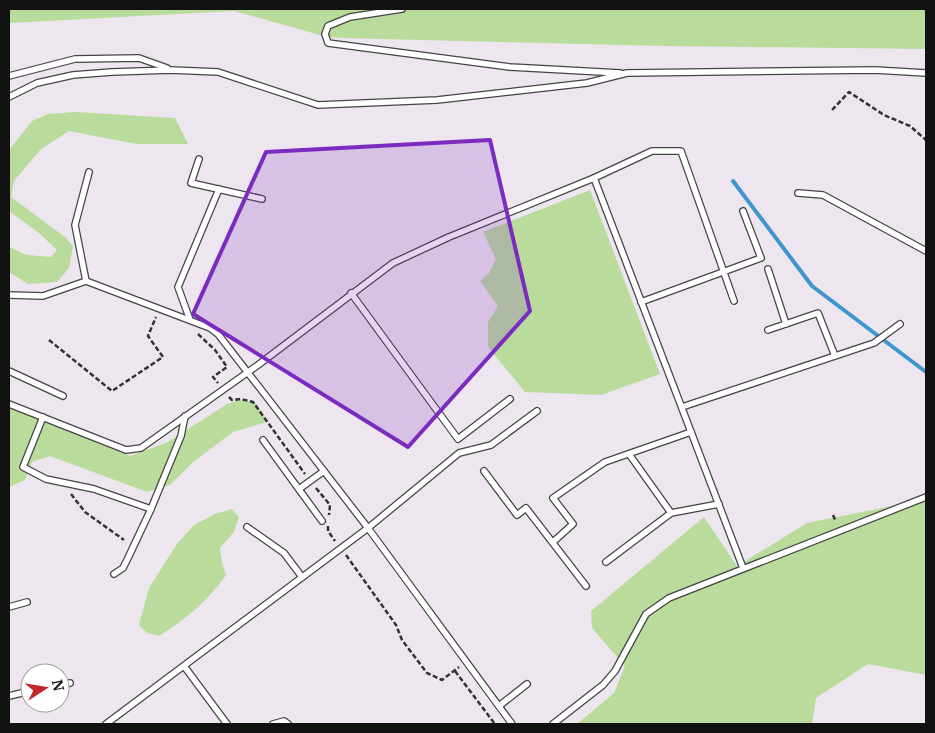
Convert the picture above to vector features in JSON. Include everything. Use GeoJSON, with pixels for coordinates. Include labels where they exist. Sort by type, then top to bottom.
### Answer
{"type":"FeatureCollection","features":[{"type":"Feature","properties":{"kind":"lane"},"geometry":{"type":"LineString","coordinates":[[402,9],[350,17],[328,26],[325,34],[328,43],[510,67],[627,74],[875,70],[926,73]]}},
{"type":"Feature","properties":{"kind":"lane"},"geometry":{"type":"LineString","coordinates":[[9,76],[75,59],[139,58],[171,70]]}},
{"type":"Feature","properties":{"kind":"lane"},"geometry":{"type":"LineString","coordinates":[[9,96],[37,83],[73,75],[171,70],[218,72],[318,105],[437,100],[587,83],[627,74]]}},
{"type":"Feature","properties":{"kind":"lane"},"geometry":{"type":"LineString","coordinates":[[9,404],[126,450],[141,448],[393,263],[449,237],[594,178],[652,152],[680,151],[734,301]]}},
{"type":"Feature","properties":{"kind":"lane"},"geometry":{"type":"LineString","coordinates":[[199,159],[191,183],[262,199]]}},
{"type":"Feature","properties":{"kind":"lane"},"geometry":{"type":"LineString","coordinates":[[86,281],[75,225],[89,172]]}},
{"type":"Feature","properties":{"kind":"lane"},"geometry":{"type":"LineString","coordinates":[[594,178],[743,568]]}},
{"type":"Feature","properties":{"kind":"lane"},"geometry":{"type":"LineString","coordinates":[[190,320],[178,287],[219,189]]}},
{"type":"Feature","properties":{"kind":"lane"},"geometry":{"type":"LineString","coordinates":[[798,193],[823,195],[926,251]]}},
{"type":"Feature","properties":{"kind":"lane"},"geometry":{"type":"LineString","coordinates":[[641,302],[761,258],[743,210]]}},
{"type":"Feature","properties":{"kind":"lane"},"geometry":{"type":"LineString","coordinates":[[768,269],[786,324]]}},
{"type":"Feature","properties":{"kind":"lane"},"geometry":{"type":"LineString","coordinates":[[9,295],[43,296],[86,281],[210,328],[218,334],[368,528],[512,724]]}},
{"type":"Feature","properties":{"kind":"lane"},"geometry":{"type":"LineString","coordinates":[[351,293],[458,439],[510,399]]}},
{"type":"Feature","properties":{"kind":"lane"},"geometry":{"type":"LineString","coordinates":[[768,330],[818,313],[834,356]]}},
{"type":"Feature","properties":{"kind":"lane"},"geometry":{"type":"LineString","coordinates":[[682,407],[874,343],[900,324]]}},
{"type":"Feature","properties":{"kind":"lane"},"geometry":{"type":"LineString","coordinates":[[9,371],[63,396]]}},
{"type":"Feature","properties":{"kind":"lane"},"geometry":{"type":"LineString","coordinates":[[106,724],[368,528],[459,453],[491,445],[537,411]]}},
{"type":"Feature","properties":{"kind":"lane"},"geometry":{"type":"LineString","coordinates":[[114,574],[123,568],[151,509],[181,436],[185,416]]}},
{"type":"Feature","properties":{"kind":"lane"},"geometry":{"type":"LineString","coordinates":[[43,417],[23,467],[46,479],[94,489],[151,509]]}},
{"type":"Feature","properties":{"kind":"lane"},"geometry":{"type":"LineString","coordinates":[[553,542],[573,524],[553,498],[605,462],[691,432]]}},
{"type":"Feature","properties":{"kind":"lane"},"geometry":{"type":"LineString","coordinates":[[263,440],[322,521]]}},
{"type":"Feature","properties":{"kind":"lane"},"geometry":{"type":"LineString","coordinates":[[628,454],[671,513]]}},
{"type":"Feature","properties":{"kind":"lane"},"geometry":{"type":"LineString","coordinates":[[299,489],[324,471]]}},
{"type":"Feature","properties":{"kind":"lane"},"geometry":{"type":"LineString","coordinates":[[484,471],[517,515],[526,508],[586,586]]}},
{"type":"Feature","properties":{"kind":"lane"},"geometry":{"type":"LineString","coordinates":[[554,724],[603,685],[616,671],[646,614],[669,598],[926,496]]}},
{"type":"Feature","properties":{"kind":"lane"},"geometry":{"type":"LineString","coordinates":[[606,562],[671,513],[719,504]]}},
{"type":"Feature","properties":{"kind":"lane"},"geometry":{"type":"LineString","coordinates":[[247,527],[284,553],[302,578]]}},
{"type":"Feature","properties":{"kind":"lane"},"geometry":{"type":"LineString","coordinates":[[9,607],[27,602]]}},
{"type":"Feature","properties":{"kind":"lane"},"geometry":{"type":"LineString","coordinates":[[184,666],[227,724]]}},
{"type":"Feature","properties":{"kind":"lane"},"geometry":{"type":"LineString","coordinates":[[499,706],[527,684]]}},
{"type":"Feature","properties":{"kind":"lane"},"geometry":{"type":"LineString","coordinates":[[274,724],[284,721],[288,724]]}},
{"type":"Feature","properties":{"kind":"path"},"geometry":{"type":"LineString","coordinates":[[832,110],[849,92],[884,115],[910,126],[926,140]]}},
{"type":"Feature","properties":{"kind":"path"},"geometry":{"type":"LineString","coordinates":[[49,340],[112,391],[163,357],[148,336],[160,309]]}},
{"type":"Feature","properties":{"kind":"path"},"geometry":{"type":"LineString","coordinates":[[64,484],[85,512],[124,540]]}},
{"type":"Feature","properties":{"kind":"path"},"geometry":{"type":"LineString","coordinates":[[454,670],[495,724]]}},
{"type":"Feature","properties":{"kind":"highlighted area"},"geometry":{"type":"Polygon","coordinates":[[[490,140],[530,311],[408,447],[193,314],[266,152],[490,140]]]}},
{"type":"Feature","properties":{"kind":"shaded area"},"geometry":{"type":"Polygon","coordinates":[[[9,9],[926,9],[926,724],[9,724],[9,9]]]}},
{"type":"Feature","properties":{"kind":"green space"},"geometry":{"type":"Polygon","coordinates":[[[9,9],[926,9],[926,49],[664,46],[341,38],[327,37],[234,11],[9,23],[9,9]]]}},
{"type":"Feature","properties":{"kind":"green space"},"geometry":{"type":"Polygon","coordinates":[[[76,112],[175,118],[188,144],[136,144],[69,131],[41,149],[14,181],[11,197],[65,237],[73,246],[69,268],[57,282],[28,284],[9,272],[9,247],[27,255],[51,257],[57,250],[39,233],[9,211],[9,150],[32,121],[48,114],[76,112]]]}},
{"type":"Feature","properties":{"kind":"green space"},"geometry":{"type":"Polygon","coordinates":[[[590,190],[660,374],[601,395],[525,392],[488,347],[488,322],[498,306],[480,281],[489,273],[496,259],[483,232],[590,190]]]}},
{"type":"Feature","properties":{"kind":"green space"},"geometry":{"type":"Polygon","coordinates":[[[239,400],[256,403],[267,422],[233,432],[192,463],[170,485],[147,492],[50,456],[32,462],[25,480],[9,487],[9,407],[130,456],[166,443],[227,404],[239,400]]]}},
{"type":"Feature","properties":{"kind":"green space"},"geometry":{"type":"Polygon","coordinates":[[[926,499],[926,675],[868,664],[816,698],[812,724],[577,724],[614,693],[625,666],[592,628],[591,611],[704,517],[737,566],[807,523],[926,499]]]}},
{"type":"Feature","properties":{"kind":"green space"},"geometry":{"type":"Polygon","coordinates":[[[232,509],[239,517],[234,532],[220,548],[226,575],[196,609],[178,623],[159,636],[147,633],[139,625],[149,588],[177,544],[194,525],[215,514],[232,509]]]}},
{"type":"Feature","properties":{"kind":"waterway"},"geometry":{"type":"LineString","coordinates":[[733,181],[812,286],[926,372]]}}]}
